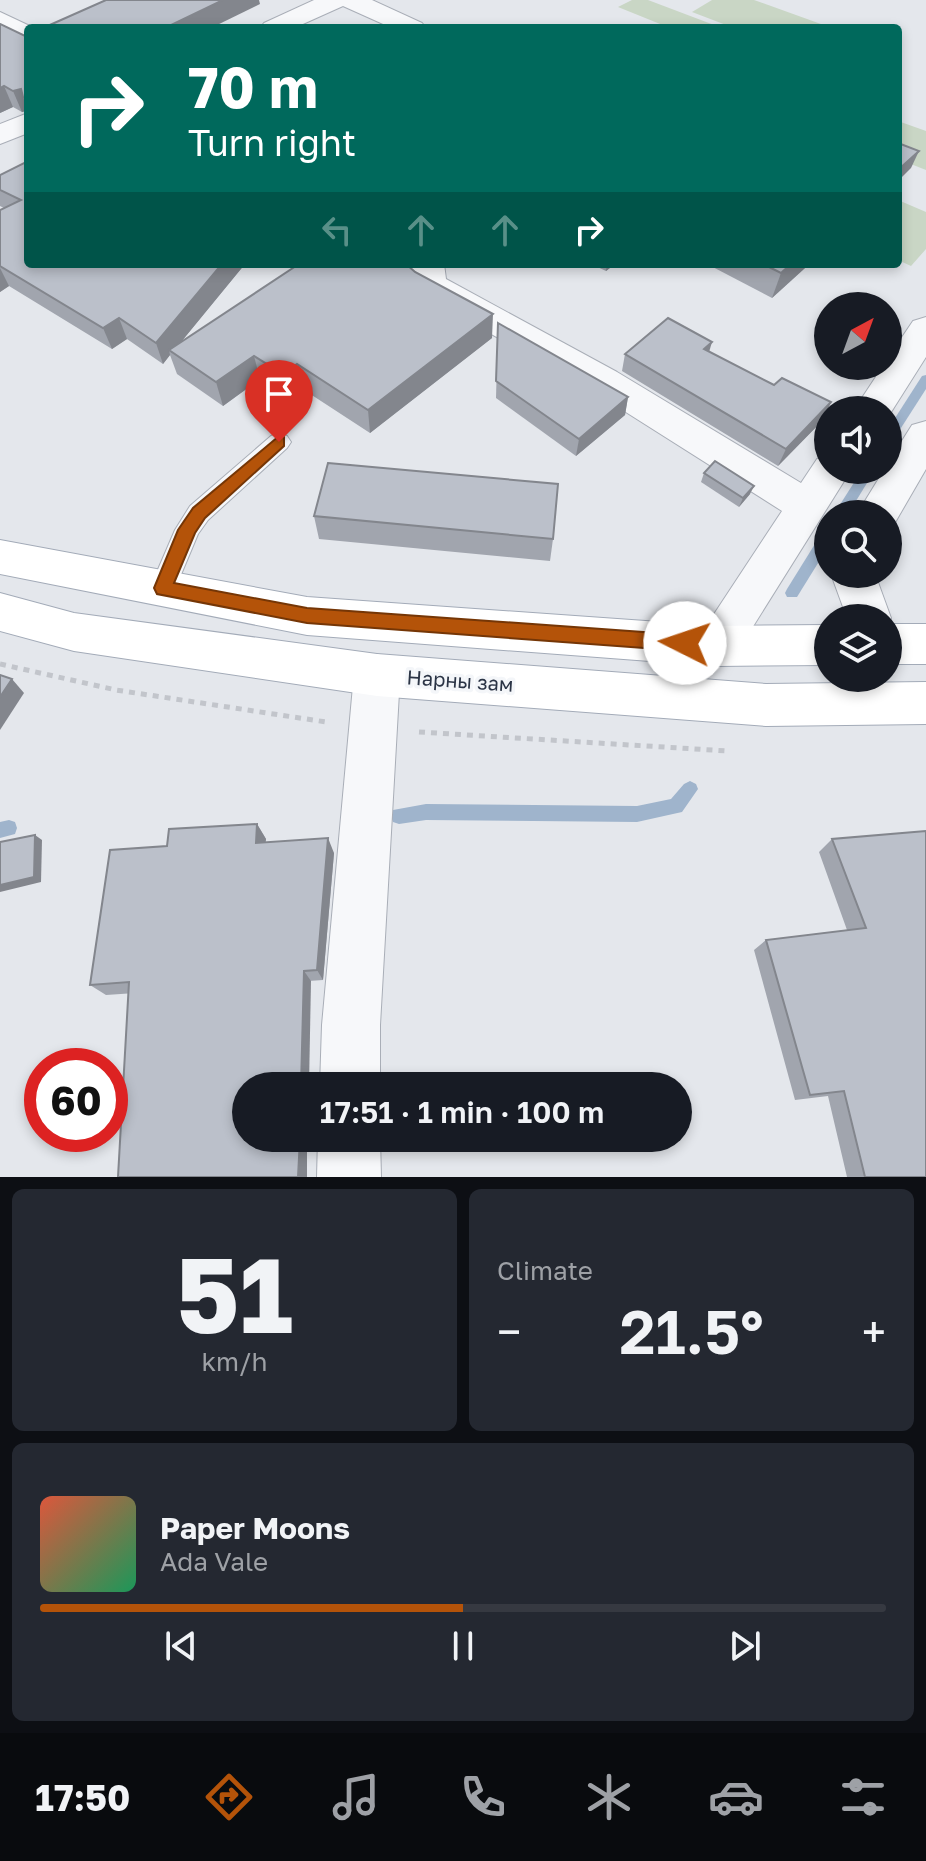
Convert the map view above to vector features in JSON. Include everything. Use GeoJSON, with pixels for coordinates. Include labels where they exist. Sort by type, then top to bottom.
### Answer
{"type":"FeatureCollection","features":[{"type":"Feature","properties":{"kind":"main road"},"geometry":{"type":"LineString","coordinates":[[0,557],[307,616],[716,646],[814,645]]}},
{"type":"Feature","properties":{"kind":"main road","name":"Нарны зам"},"geometry":{"type":"LineString","coordinates":[[0,612],[74,632],[377,675],[766,705],[926,703]]}},
{"type":"Feature","properties":{"kind":"main road"},"geometry":{"type":"LineString","coordinates":[[902,644],[926,644]]}},
{"type":"Feature","properties":{"kind":"street"},"geometry":{"type":"LineString","coordinates":[[270,0],[283,24],[335,0]]}},
{"type":"Feature","properties":{"kind":"street"},"geometry":{"type":"LineString","coordinates":[[351,0],[404,24]]}},
{"type":"Feature","properties":{"kind":"street"},"geometry":{"type":"LineString","coordinates":[[0,20],[24,33]]}},
{"type":"Feature","properties":{"kind":"street"},"geometry":{"type":"LineString","coordinates":[[0,135],[24,124]]}},
{"type":"Feature","properties":{"kind":"street"},"geometry":{"type":"LineString","coordinates":[[428,268],[430,285],[604,381],[806,506]]}},
{"type":"Feature","properties":{"kind":"street"},"geometry":{"type":"LineString","coordinates":[[882,396],[926,329]]}},
{"type":"Feature","properties":{"kind":"street"},"geometry":{"type":"LineString","coordinates":[[887,500],[926,435]]}},
{"type":"Feature","properties":{"kind":"street"},"geometry":{"type":"LineString","coordinates":[[716,646],[821,484]]}},
{"type":"Feature","properties":{"kind":"street"},"geometry":{"type":"LineString","coordinates":[[350,1072],[352,1009],[377,675]]}},
{"type":"Feature","properties":{"kind":"street"},"geometry":{"type":"LineString","coordinates":[[349,1152],[349,1177]]}},
{"type":"Feature","properties":{"kind":"lane"},"geometry":{"type":"LineString","coordinates":[[163,588],[187,530],[199,513],[279,442]]}},
{"type":"Feature","properties":{"kind":"green space"},"geometry":{"type":"Polygon","coordinates":[[[632,0],[648,0],[711,24],[660,24],[618,7],[632,0]]]}},
{"type":"Feature","properties":{"kind":"green space"},"geometry":{"type":"Polygon","coordinates":[[[712,0],[754,0],[821,24],[724,24],[692,12],[712,0]]]}},
{"type":"Feature","properties":{"kind":"green space"},"geometry":{"type":"Polygon","coordinates":[[[902,122],[926,131],[926,170],[902,161],[902,122]]]}},
{"type":"Feature","properties":{"kind":"green space"},"geometry":{"type":"Polygon","coordinates":[[[902,202],[926,212],[926,249],[911,266],[902,262],[902,202]]]}},
{"type":"Feature","properties":{"kind":"building"},"geometry":{"type":"Polygon","coordinates":[[[106,0],[223,0],[173,24],[52,24],[106,0]]]}},
{"type":"Feature","properties":{"kind":"building"},"geometry":{"type":"Polygon","coordinates":[[[0,24],[24,36],[24,98],[21,89],[0,88],[0,24]]]}},
{"type":"Feature","properties":{"kind":"building"},"geometry":{"type":"Polygon","coordinates":[[[902,145],[919,151],[902,166],[902,145]]]}},
{"type":"Feature","properties":{"kind":"building"},"geometry":{"type":"Polygon","coordinates":[[[24,163],[24,268],[219,268],[156,343],[119,318],[103,328],[0,266],[0,210],[21,200],[0,190],[0,175],[24,163]]]}},
{"type":"Feature","properties":{"kind":"building"},"geometry":{"type":"Polygon","coordinates":[[[293,268],[410,268],[493,314],[368,410],[297,364],[283,374],[254,356],[216,382],[169,350],[293,268]]]}},
{"type":"Feature","properties":{"kind":"building"},"geometry":{"type":"Polygon","coordinates":[[[668,318],[712,342],[704,349],[774,385],[782,378],[819,396],[814,396],[814,420],[786,449],[625,354],[668,318]]]}},
{"type":"Feature","properties":{"kind":"building"},"geometry":{"type":"Polygon","coordinates":[[[498,323],[628,397],[579,439],[496,381],[498,323]]]}},
{"type":"Feature","properties":{"kind":"building"},"geometry":{"type":"Polygon","coordinates":[[[715,461],[754,486],[743,498],[704,473],[715,461]]]}},
{"type":"Feature","properties":{"kind":"building"},"geometry":{"type":"Polygon","coordinates":[[[328,463],[558,484],[553,539],[314,516],[328,463]]]}},
{"type":"Feature","properties":{"kind":"building"},"geometry":{"type":"Polygon","coordinates":[[[0,675],[12,679],[0,697],[0,675]]]}},
{"type":"Feature","properties":{"kind":"building"},"geometry":{"type":"Polygon","coordinates":[[[257,824],[256,843],[328,838],[317,970],[304,971],[301,1072],[232,1072],[232,1152],[299,1152],[298,1177],[118,1177],[119,1152],[128,1152],[128,1048],[125,1048],[129,982],[90,985],[110,850],[167,846],[169,829],[257,824]]]}},
{"type":"Feature","properties":{"kind":"building"},"geometry":{"type":"Polygon","coordinates":[[[926,831],[926,1177],[865,1177],[844,1091],[810,1095],[766,940],[866,928],[832,839],[926,831]]]}},
{"type":"Feature","properties":{"kind":"building"},"geometry":{"type":"Polygon","coordinates":[[[35,835],[34,877],[0,885],[0,842],[35,835]]]}},
{"type":"Feature","properties":{"kind":"waterway"},"geometry":{"type":"LineString","coordinates":[[902,417],[926,379]]}},
{"type":"Feature","properties":{"kind":"waterway"},"geometry":{"type":"LineString","coordinates":[[850,500],[860,484]]}},
{"type":"Feature","properties":{"kind":"waterway"},"geometry":{"type":"LineString","coordinates":[[792,593],[814,558]]}},
{"type":"Feature","properties":{"kind":"waterway"},"geometry":{"type":"LineString","coordinates":[[399,816],[426,812],[637,814],[676,806],[690,789]]}},
{"type":"Feature","properties":{"kind":"waterway"},"geometry":{"type":"LineString","coordinates":[[0,830],[9,828]]}},
{"type":"Feature","properties":{"kind":"route"},"geometry":{"type":"LineString","coordinates":[[279,442],[199,513],[187,530],[163,588],[307,616],[685,643]]}}]}
